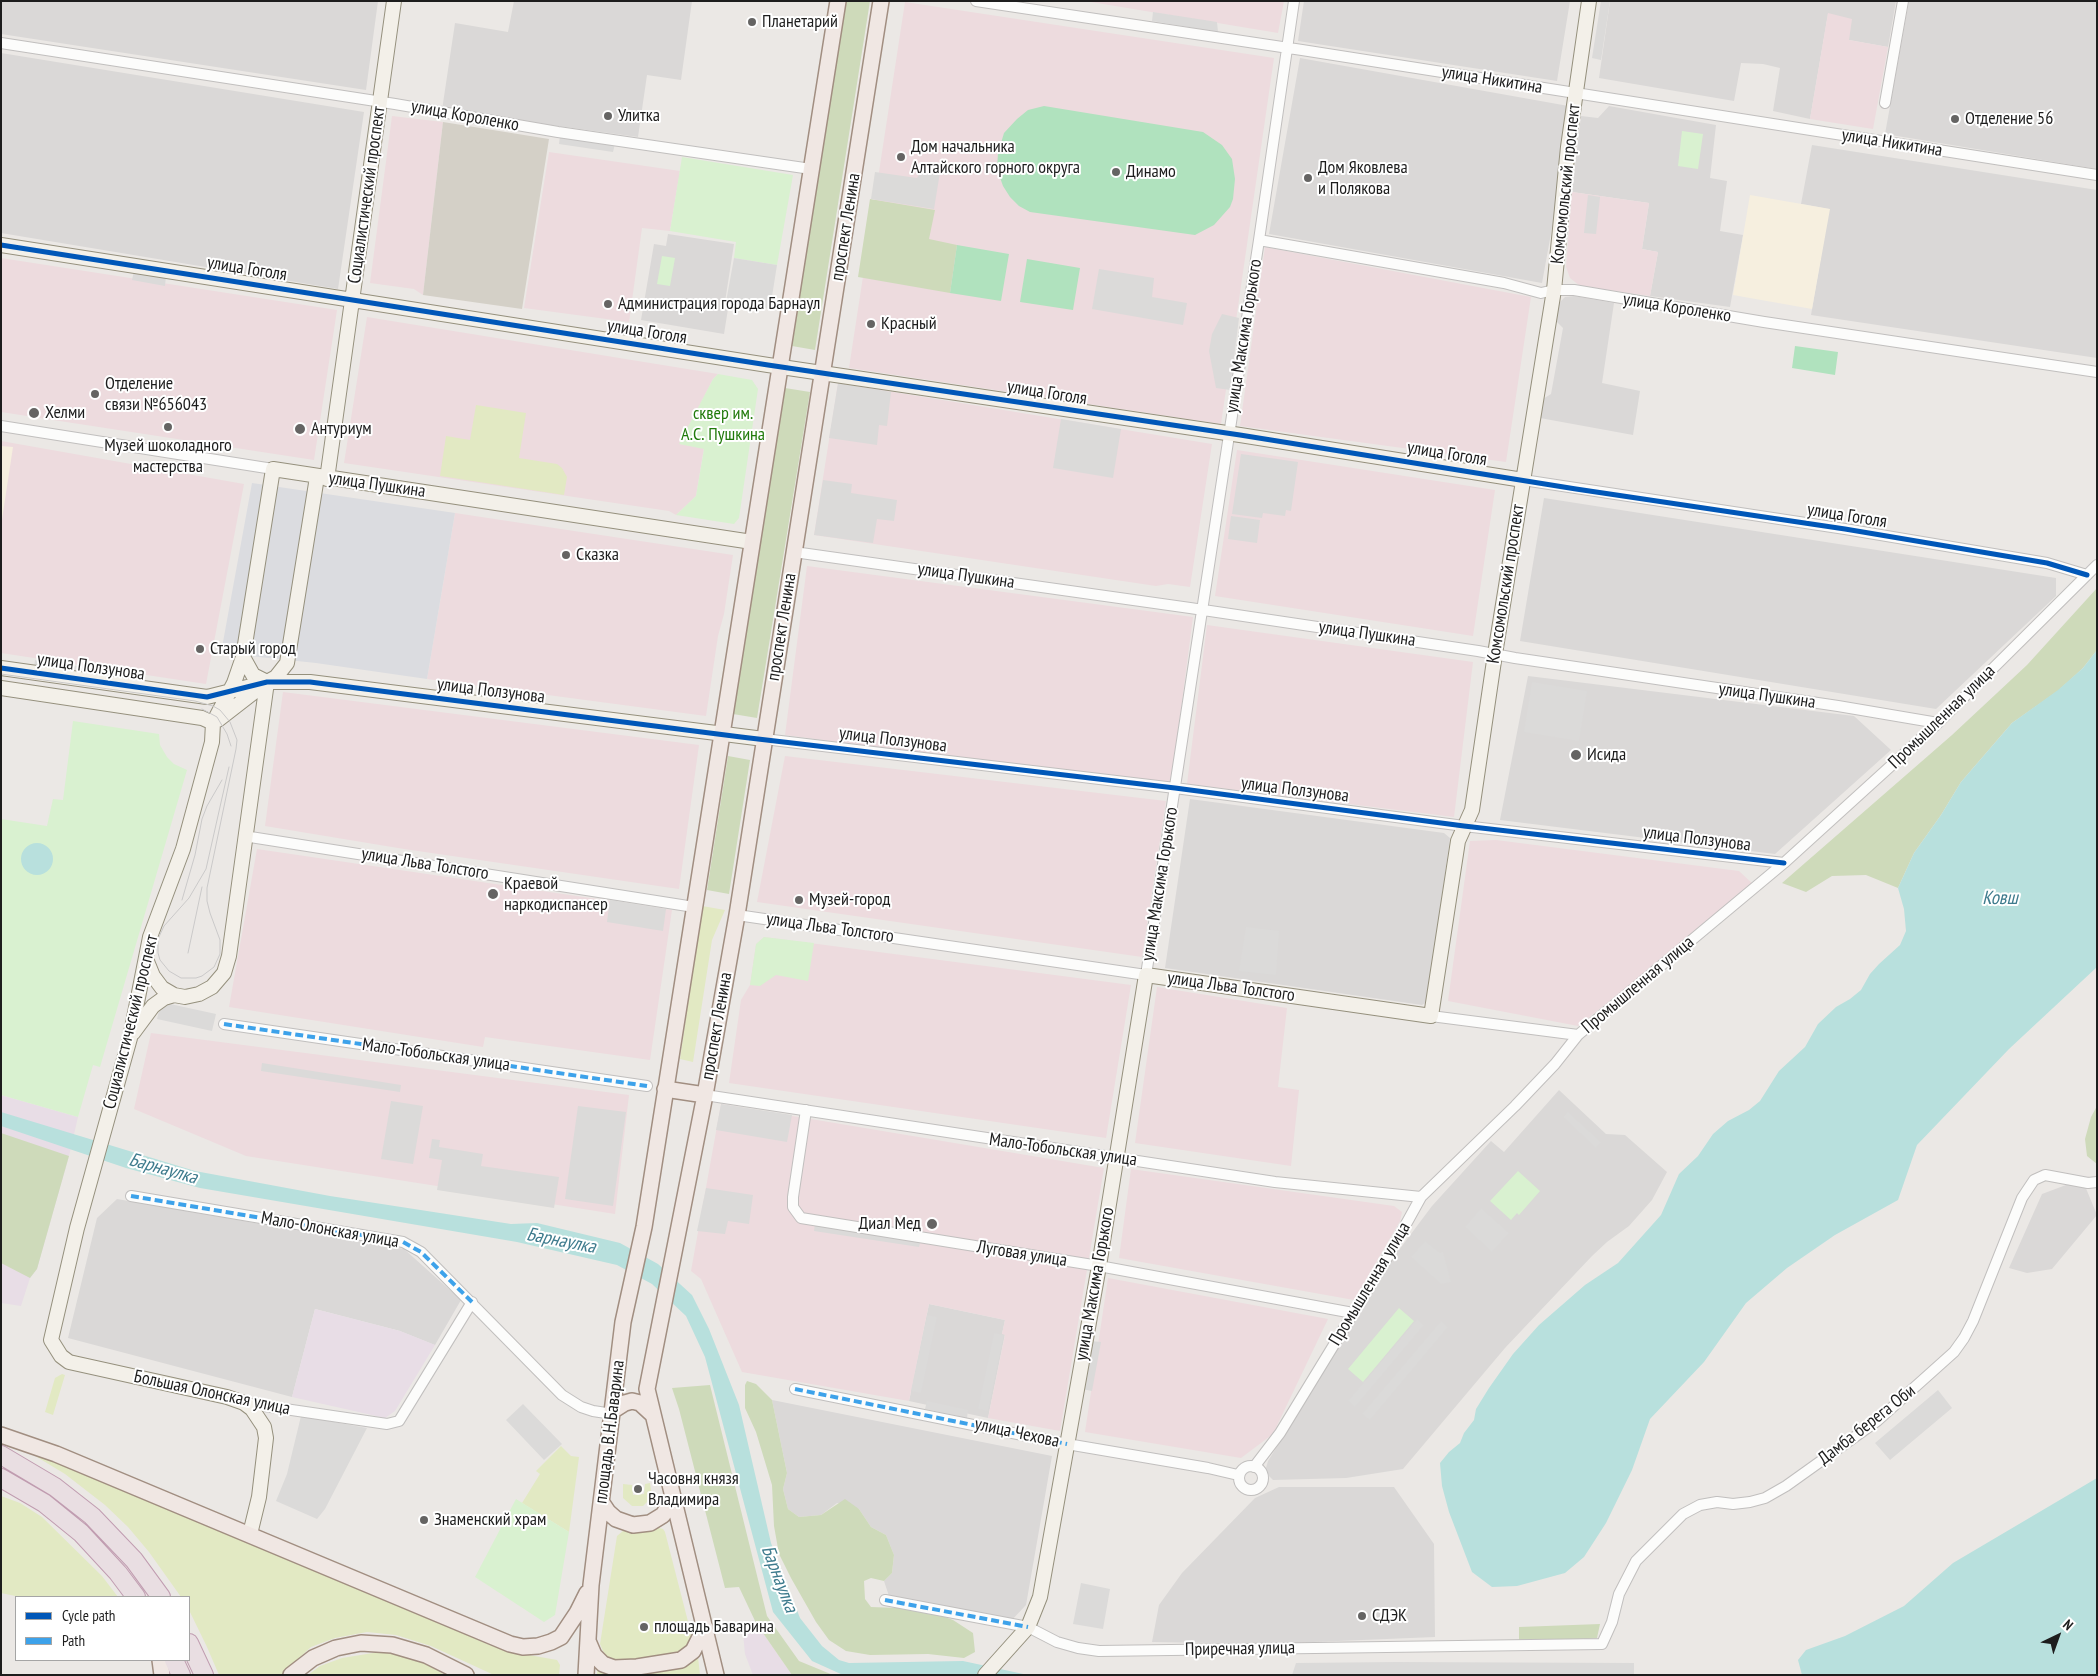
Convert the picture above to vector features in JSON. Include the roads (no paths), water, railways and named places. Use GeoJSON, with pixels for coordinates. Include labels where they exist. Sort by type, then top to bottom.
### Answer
{"type":"FeatureCollection","features":[{"type":"Feature","properties":{"kind":"highway"},"geometry":{"type":"LineString","coordinates":[[1,1455],[55,1486],[92,1516],[134,1560],[160,1596]]}},
{"type":"Feature","properties":{"kind":"highway"},"geometry":{"type":"LineString","coordinates":[[1,1478],[44,1503],[81,1533],[135,1596]]}},
{"type":"Feature","properties":{"kind":"highway"},"geometry":{"type":"LineString","coordinates":[[190,1645],[204,1675]]}},
{"type":"Feature","properties":{"kind":"highway"},"geometry":{"type":"LineString","coordinates":[[174,1661],[181,1675]]}},
{"type":"Feature","properties":{"kind":"main road"},"geometry":{"type":"LineString","coordinates":[[705,1095],[665,1089],[838,1]]}},
{"type":"Feature","properties":{"kind":"main road","name":"проспект Ленина"},"geometry":{"type":"LineString","coordinates":[[673,1250],[705,1095],[736,915],[881,1]]}},
{"type":"Feature","properties":{"kind":"main road","name":"площадь В.Н.Баварина"},"geometry":{"type":"LineString","coordinates":[[586,1675],[591,1584],[614,1410],[623,1322],[644,1227],[665,1089]]}},
{"type":"Feature","properties":{"kind":"main road","name":"площадь В.Н.Баварина"},"geometry":{"type":"LineString","coordinates":[[673,1250],[647,1389],[705,1627],[713,1671]]}},
{"type":"Feature","properties":{"kind":"main road"},"geometry":{"type":"LineString","coordinates":[[614,1410],[632,1401],[640,1403],[652,1414]]}},
{"type":"Feature","properties":{"kind":"main road"},"geometry":{"type":"LineString","coordinates":[[1,1435],[56,1454],[510,1644],[523,1647],[538,1646],[561,1637],[577,1613],[591,1584]]}},
{"type":"Feature","properties":{"kind":"main road"},"geometry":{"type":"LineString","coordinates":[[602,1503],[616,1519],[633,1525],[650,1523],[663,1514],[673,1499]]}},
{"type":"Feature","properties":{"kind":"main road"},"geometry":{"type":"LineString","coordinates":[[561,1637],[587,1639],[594,1655],[603,1664],[614,1668],[637,1667],[681,1660],[693,1651],[705,1627]]}},
{"type":"Feature","properties":{"kind":"main road"},"geometry":{"type":"LineString","coordinates":[[291,1675],[313,1658],[336,1648],[362,1643],[392,1645],[426,1655],[466,1675]]}},
{"type":"Feature","properties":{"kind":"main road"},"geometry":{"type":"LineString","coordinates":[[160,1661],[162,1675]]}},
{"type":"Feature","properties":{"kind":"street","name":"Социалистический проспект"},"geometry":{"type":"LineString","coordinates":[[210,725],[266,682],[276,677],[287,663],[353,300],[394,1]]}},
{"type":"Feature","properties":{"kind":"street","name":"улица Никитина"},"geometry":{"type":"LineString","coordinates":[[976,1],[2097,175]]}},
{"type":"Feature","properties":{"kind":"street","name":"улица Максима Горького"},"geometry":{"type":"LineString","coordinates":[[985,1675],[1028,1627],[1040,1597],[1099,1266],[1146,975],[1294,1]]}},
{"type":"Feature","properties":{"kind":"street","name":"Комсомольский проспект"},"geometry":{"type":"LineString","coordinates":[[1431,1016],[1458,840],[1472,810],[1495,654],[1554,290],[1575,93],[1589,1]]}},
{"type":"Feature","properties":{"kind":"street"},"geometry":{"type":"LineString","coordinates":[[1885,103],[1903,1]]}},
{"type":"Feature","properties":{"kind":"street","name":"улица Короленко"},"geometry":{"type":"LineString","coordinates":[[1,43],[380,102],[558,132],[811,169]]}},
{"type":"Feature","properties":{"kind":"street","name":"улица Короленко"},"geometry":{"type":"LineString","coordinates":[[1259,240],[1504,283],[1541,293],[1554,290],[1574,290],[1764,322],[2097,372]]}},
{"type":"Feature","properties":{"kind":"street","name":"улица Гоголя"},"geometry":{"type":"LineString","coordinates":[[1,245],[780,367],[1228,433],[1844,529],[2047,563],[2087,575]]}},
{"type":"Feature","properties":{"kind":"street","name":"улица Пушкина"},"geometry":{"type":"LineString","coordinates":[[1,426],[322,478],[752,542]]}},
{"type":"Feature","properties":{"kind":"street","name":"Социалистический проспект"},"geometry":{"type":"LineString","coordinates":[[56,1311],[130,1038],[156,920],[183,849],[210,725],[229,692],[243,657],[273,469]]}},
{"type":"Feature","properties":{"kind":"street","name":"улица Пушкина"},"geometry":{"type":"LineString","coordinates":[[794,552],[1202,610],[1838,706],[1938,723]]}},
{"type":"Feature","properties":{"kind":"street","name":"Промышленная улица"},"geometry":{"type":"LineString","coordinates":[[1254,1467],[1280,1433],[1421,1197],[1515,1106],[1555,1064],[1578,1035],[1784,863],[1938,723],[2097,565]]}},
{"type":"Feature","properties":{"kind":"street"},"geometry":{"type":"LineString","coordinates":[[146,959],[153,976],[162,988],[174,995],[184,997],[199,994],[212,987],[224,973],[229,956],[266,682],[253,675],[243,657]]}},
{"type":"Feature","properties":{"kind":"street","name":"улица Ползунова"},"geometry":{"type":"LineString","coordinates":[[1,668],[207,698],[266,682],[310,682],[1174,788],[1464,826],[1784,863]]}},
{"type":"Feature","properties":{"kind":"street","name":"улица Ползунова"},"geometry":{"type":"LineString","coordinates":[[1,688],[210,725]]}},
{"type":"Feature","properties":{"kind":"street","name":"улица Льва Толстого"},"geometry":{"type":"LineString","coordinates":[[244,836],[694,907]]}},
{"type":"Feature","properties":{"kind":"street","name":"улица Льва Толстого"},"geometry":{"type":"LineString","coordinates":[[736,915],[1431,1016],[1578,1035]]}},
{"type":"Feature","properties":{"kind":"street"},"geometry":{"type":"LineString","coordinates":[[130,1038],[153,1006],[164,998],[174,995]]}},
{"type":"Feature","properties":{"kind":"street","name":"Мало-Тобольская улица"},"geometry":{"type":"LineString","coordinates":[[224,1024],[647,1086]]}},
{"type":"Feature","properties":{"kind":"street","name":"Мало-Тобольская улица"},"geometry":{"type":"LineString","coordinates":[[705,1095],[1275,1182],[1421,1197]]}},
{"type":"Feature","properties":{"kind":"street","name":"Луговая улица"},"geometry":{"type":"LineString","coordinates":[[806,1110],[793,1196],[793,1207],[801,1218],[1099,1266],[1353,1313]]}},
{"type":"Feature","properties":{"kind":"street","name":"Дамба берега Оби"},"geometry":{"type":"LineString","coordinates":[[1602,1644],[1612,1622],[1619,1594],[1636,1561],[1683,1514],[1700,1505],[1717,1502],[1733,1504],[1765,1498],[1786,1486],[1877,1422],[1954,1352],[1973,1322],[2022,1198],[2034,1180],[2045,1175],[2088,1183],[2097,1182]]}},
{"type":"Feature","properties":{"kind":"street","name":"Мало-Олонская улица"},"geometry":{"type":"LineString","coordinates":[[131,1196],[403,1242],[421,1252],[562,1395],[581,1407],[593,1411],[606,1413],[614,1410]]}},
{"type":"Feature","properties":{"kind":"street","name":"Большая Олонская улица"},"geometry":{"type":"LineString","coordinates":[[56,1311],[51,1340],[55,1348],[69,1362],[227,1397],[244,1403],[387,1424],[400,1421],[472,1302]]}},
{"type":"Feature","properties":{"kind":"street","name":"улица Чехова"},"geometry":{"type":"LineString","coordinates":[[795,1389],[1067,1444],[1208,1468],[1238,1476]]}},
{"type":"Feature","properties":{"kind":"street"},"geometry":{"type":"LineString","coordinates":[[244,1403],[258,1417],[264,1427],[266,1438],[259,1497],[250,1534]]}},
{"type":"Feature","properties":{"kind":"street"},"geometry":{"type":"LineString","coordinates":[[1246,1467],[1254,1467],[1260,1471],[1263,1478],[1262,1484],[1251,1491],[1244,1489],[1240,1484],[1238,1476],[1246,1467]]}},
{"type":"Feature","properties":{"kind":"street","name":"Приречная улица"},"geometry":{"type":"LineString","coordinates":[[884,1600],[1028,1627],[1057,1642],[1099,1651],[1602,1644]]}},
{"type":"Feature","properties":{"kind":"water","name":"Ковш"},"geometry":{"type":"Polygon","coordinates":[[[2097,650],[2097,967],[2009,1049],[1917,1145],[1898,1200],[1835,1235],[1787,1268],[1746,1303],[1704,1362],[1650,1419],[1632,1470],[1606,1523],[1584,1557],[1565,1573],[1517,1586],[1492,1587],[1472,1572],[1449,1512],[1442,1486],[1440,1463],[1460,1443],[1464,1433],[1474,1420],[1476,1409],[1513,1354],[1539,1325],[1585,1285],[1618,1263],[1661,1215],[1679,1174],[1698,1156],[1713,1134],[1728,1121],[1749,1110],[1760,1101],[1779,1071],[1805,1047],[1818,1024],[1836,1007],[1861,990],[1870,974],[1900,945],[1906,931],[1904,909],[1898,888],[1914,853],[1941,815],[1961,782],[2012,723],[2058,690],[2083,668],[2097,650]]]}},
{"type":"Feature","properties":{"kind":"water"},"geometry":{"type":"Polygon","coordinates":[[[37,843],[43,844],[48,848],[52,853],[52,865],[48,870],[43,874],[37,875],[31,874],[26,870],[22,865],[21,859],[22,853],[26,848],[31,844],[37,843]]]}},
{"type":"Feature","properties":{"kind":"water","name":"Барнаулка"},"geometry":{"type":"Polygon","coordinates":[[[1,1112],[195,1171],[330,1196],[511,1224],[537,1223],[620,1243],[658,1264],[692,1295],[709,1329],[739,1405],[771,1543],[800,1618],[822,1646],[839,1660],[849,1663],[963,1661],[1028,1675],[843,1675],[812,1661],[773,1612],[705,1357],[686,1316],[652,1284],[617,1265],[517,1242],[200,1188],[126,1168],[1,1126],[1,1112]]]}},
{"type":"Feature","properties":{"kind":"water"},"geometry":{"type":"Polygon","coordinates":[[[2097,1478],[2097,1675],[1802,1675],[1798,1660],[1806,1650],[1845,1636],[1904,1606],[1953,1563],[2097,1478]]]}},
{"type":"Feature","properties":{"kind":"tram line"},"geometry":{"type":"LineString","coordinates":[[1,674],[195,701],[220,710],[230,722],[237,740],[236,749],[207,888],[207,901],[220,940],[220,954],[214,967],[202,976],[181,978],[169,971],[160,960],[158,939],[164,926],[189,898],[206,869],[229,767]]}},
{"type":"Feature","properties":{"kind":"tram line"},"geometry":{"type":"LineString","coordinates":[[202,709],[217,717],[227,734],[231,746]]}},
{"type":"Feature","properties":{"kind":"tram line"},"geometry":{"type":"LineString","coordinates":[[182,900],[195,855],[202,819],[222,780]]}},
{"type":"Feature","properties":{"kind":"tram line"},"geometry":{"type":"LineString","coordinates":[[188,953],[202,887]]}},
{"type":"Feature","properties":{"kind":"place","name":"Планетарий"},"geometry":{"type":"Point","coordinates":[752,22]}},
{"type":"Feature","properties":{"kind":"place","name":"Улитка"},"geometry":{"type":"Point","coordinates":[608,116]}},
{"type":"Feature","properties":{"kind":"place","name":"Отделение 56"},"geometry":{"type":"Point","coordinates":[1955,119]}},
{"type":"Feature","properties":{"kind":"place","name":"Дом начальника Алтайского горного округа"},"geometry":{"type":"Point","coordinates":[901,157]}},
{"type":"Feature","properties":{"kind":"place","name":"Динамо"},"geometry":{"type":"Point","coordinates":[1116,172]}},
{"type":"Feature","properties":{"kind":"place","name":"Дом Яковлева и Полякова"},"geometry":{"type":"Point","coordinates":[1308,178]}},
{"type":"Feature","properties":{"kind":"place","name":"Администрация города Барнаул"},"geometry":{"type":"Point","coordinates":[608,304]}},
{"type":"Feature","properties":{"kind":"place","name":"Красный"},"geometry":{"type":"Point","coordinates":[871,324]}},
{"type":"Feature","properties":{"kind":"place","name":"Отделение связи №656043"},"geometry":{"type":"Point","coordinates":[95,394]}},
{"type":"Feature","properties":{"kind":"place","name":"Хелми"},"geometry":{"type":"Point","coordinates":[34,413]}},
{"type":"Feature","properties":{"kind":"place","name":"Музей шоколадного мастерства"},"geometry":{"type":"Point","coordinates":[168,427]}},
{"type":"Feature","properties":{"kind":"place","name":"Антуриум"},"geometry":{"type":"Point","coordinates":[300,429]}},
{"type":"Feature","properties":{"kind":"place","name":"Сказка"},"geometry":{"type":"Point","coordinates":[566,555]}},
{"type":"Feature","properties":{"kind":"place","name":"Старый город"},"geometry":{"type":"Point","coordinates":[200,649]}},
{"type":"Feature","properties":{"kind":"place","name":"Исида"},"geometry":{"type":"Point","coordinates":[1576,755]}},
{"type":"Feature","properties":{"kind":"place","name":"Краевой наркодиспансер"},"geometry":{"type":"Point","coordinates":[493,894]}},
{"type":"Feature","properties":{"kind":"place","name":"Музей-город"},"geometry":{"type":"Point","coordinates":[799,900]}},
{"type":"Feature","properties":{"kind":"place","name":"Диал Мед"},"geometry":{"type":"Point","coordinates":[932,1224]}},
{"type":"Feature","properties":{"kind":"place","name":"Часовня князя Владимира"},"geometry":{"type":"Point","coordinates":[638,1489]}},
{"type":"Feature","properties":{"kind":"place","name":"Знаменский храм"},"geometry":{"type":"Point","coordinates":[424,1520]}},
{"type":"Feature","properties":{"kind":"place","name":"СДЭК"},"geometry":{"type":"Point","coordinates":[1362,1616]}},
{"type":"Feature","properties":{"kind":"place","name":"площадь Баварина"},"geometry":{"type":"Point","coordinates":[644,1627]}},
{"type":"Feature","properties":{"kind":"park label","name":"сквер им. А.С. Пушкина"},"geometry":{"type":"Point","coordinates":[723,424]}}]}
